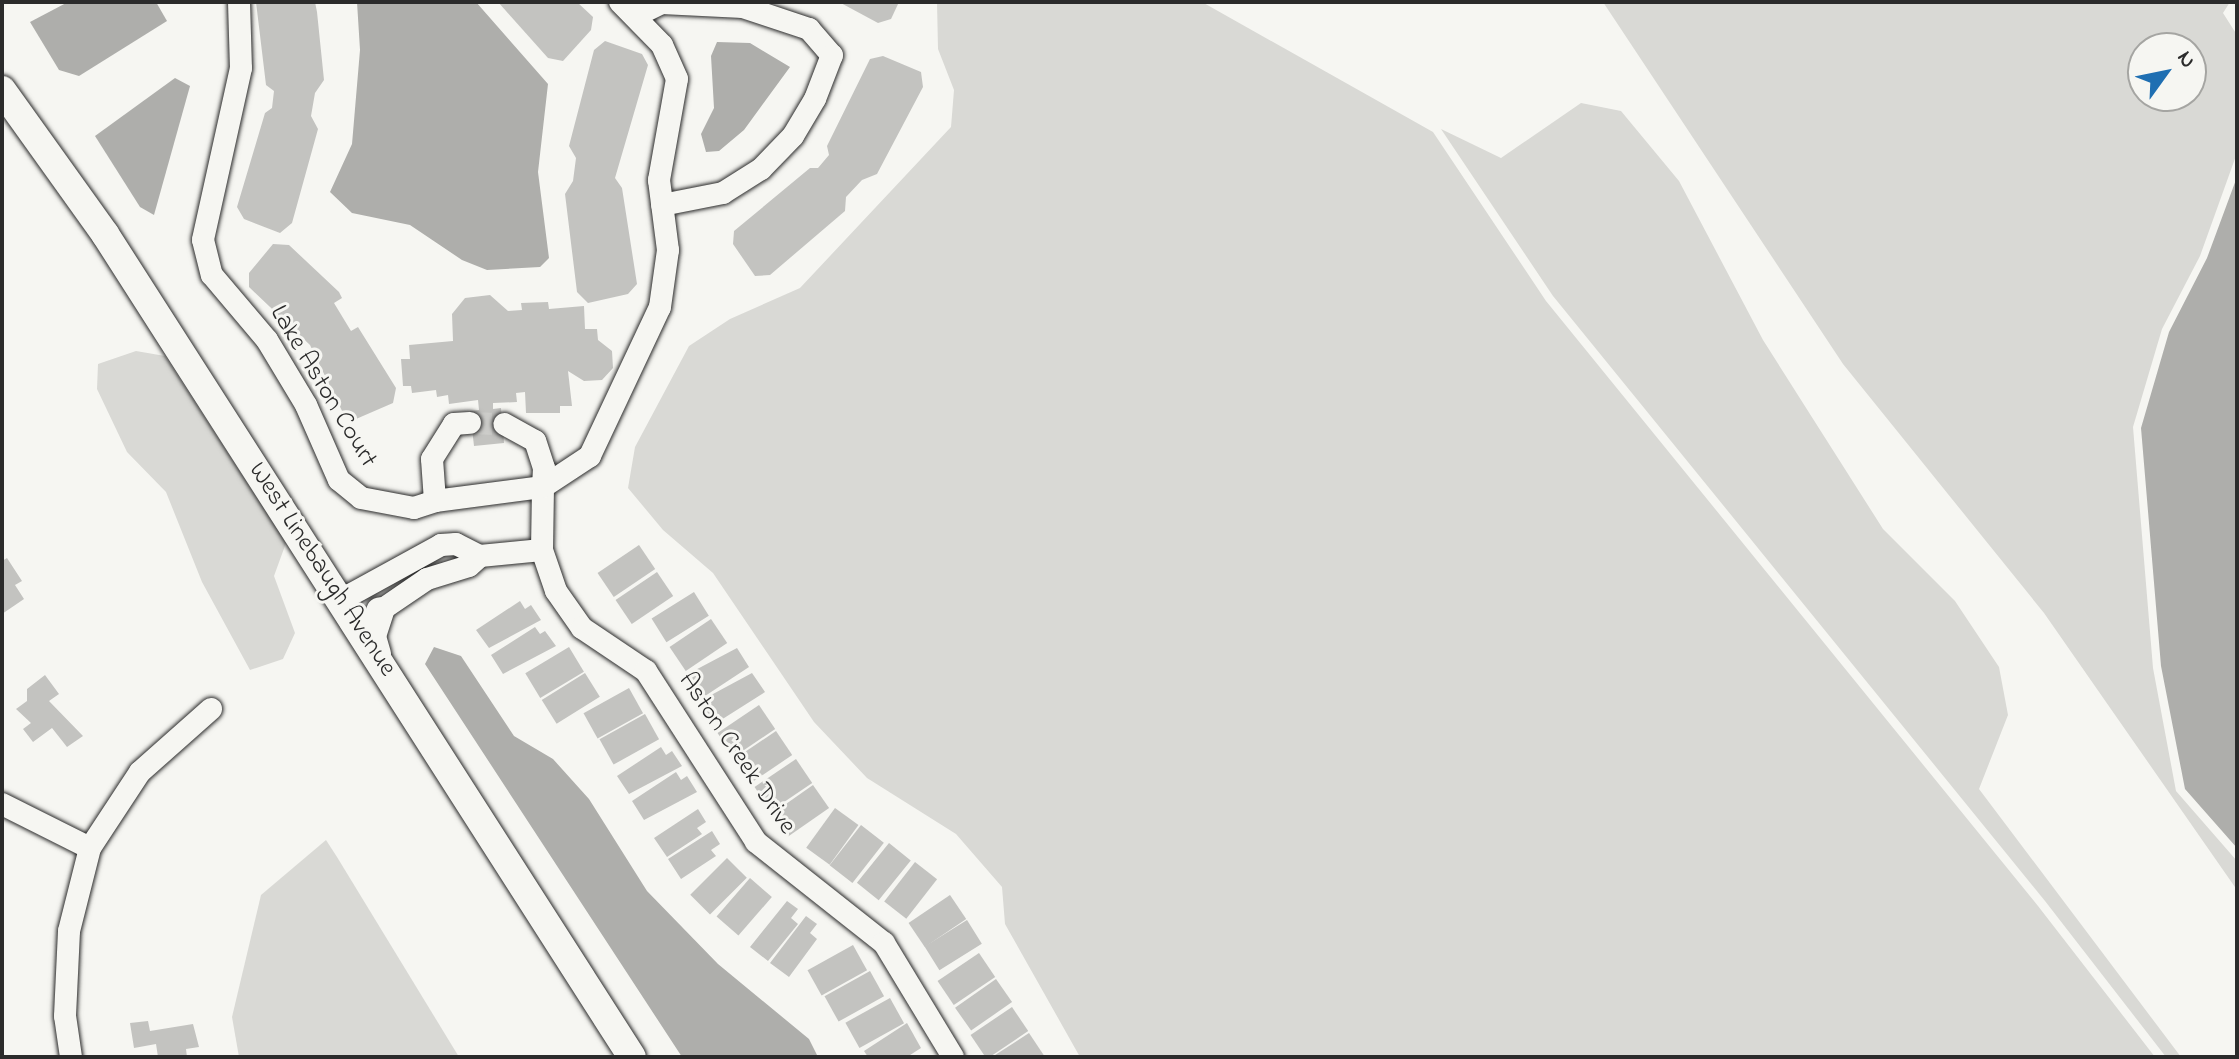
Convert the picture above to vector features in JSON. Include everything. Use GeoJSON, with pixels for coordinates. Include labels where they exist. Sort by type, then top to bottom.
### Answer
{"type":"FeatureCollection","features":[{"type":"Feature","properties":{"kind":"main road","name":"West Linebaugh Avenue"},"geometry":{"type":"LineString","coordinates":[[2,90],[105,234],[632,1057]]}},
{"type":"Feature","properties":{"kind":"main road"},"geometry":{"type":"LineString","coordinates":[[379,659],[372,636],[380,611]]}},
{"type":"Feature","properties":{"kind":"street","name":"Lake Aston Court"},"geometry":{"type":"LineString","coordinates":[[239,2],[241,68],[203,240],[212,275],[267,340],[306,405],[339,480],[361,498],[414,508],[435,501],[543,487],[590,456],[660,307],[668,250],[659,180],[677,79],[669,56],[628,9]]}},
{"type":"Feature","properties":{"kind":"street"},"geometry":{"type":"LineString","coordinates":[[628,9],[662,3],[743,7],[809,29],[832,55],[815,99],[793,136],[761,169],[723,193],[662,205]]}},
{"type":"Feature","properties":{"kind":"street"},"geometry":{"type":"LineString","coordinates":[[435,501],[432,459],[454,424],[470,423]]}},
{"type":"Feature","properties":{"kind":"street"},"geometry":{"type":"LineString","coordinates":[[341,600],[441,545],[456,544],[480,556],[542,550],[544,468],[535,441],[504,424]]}},
{"type":"Feature","properties":{"kind":"street","name":"Aston Creek Drive"},"geometry":{"type":"LineString","coordinates":[[542,550],[556,591],[582,628],[646,671],[756,842],[884,943],[953,1057]]}},
{"type":"Feature","properties":{"kind":"street"},"geometry":{"type":"LineString","coordinates":[[380,611],[427,579],[469,566],[480,556]]}},
{"type":"Feature","properties":{"kind":"street"},"geometry":{"type":"LineString","coordinates":[[71,1057],[65,1016],[69,931],[90,848],[140,772],[211,709]]}},
{"type":"Feature","properties":{"kind":"street"},"geometry":{"type":"LineString","coordinates":[[2,804],[90,848]]}},
{"type":"Feature","properties":{"kind":"shaded area"},"geometry":{"type":"Polygon","coordinates":[[[68,2],[156,2],[167,21],[79,76],[59,70],[30,22],[68,2]]]}},
{"type":"Feature","properties":{"kind":"shaded area"},"geometry":{"type":"Polygon","coordinates":[[[357,2],[476,2],[548,84],[538,172],[549,258],[540,267],[487,270],[462,260],[410,225],[352,213],[330,192],[352,144],[360,50],[357,2]]]}},
{"type":"Feature","properties":{"kind":"shaded area"},"geometry":{"type":"Polygon","coordinates":[[[937,2],[1202,2],[1433,132],[1546,301],[2038,906],[2155,1057],[1080,1057],[1005,924],[1002,887],[956,834],[867,778],[814,722],[713,573],[663,530],[628,488],[635,447],[689,346],[730,319],[800,288],[951,127],[954,90],[938,49],[937,2]]]}},
{"type":"Feature","properties":{"kind":"shaded area"},"geometry":{"type":"Polygon","coordinates":[[[1603,2],[2230,2],[2223,13],[2237,35],[2237,153],[2200,256],[2162,329],[2133,427],[2153,668],[2176,791],[2237,861],[2237,890],[2044,613],[1843,364],[1603,2]]]}},
{"type":"Feature","properties":{"kind":"shaded area"},"geometry":{"type":"Polygon","coordinates":[[[717,42],[750,43],[790,67],[744,130],[719,151],[706,152],[701,134],[714,108],[711,56],[717,42]]]}},
{"type":"Feature","properties":{"kind":"shaded area"},"geometry":{"type":"Polygon","coordinates":[[[175,78],[190,86],[154,215],[140,207],[95,136],[175,78]]]}},
{"type":"Feature","properties":{"kind":"shaded area"},"geometry":{"type":"Polygon","coordinates":[[[1581,103],[1621,111],[1679,181],[1763,340],[1883,529],[1955,601],[1999,667],[2008,715],[1979,789],[2181,1057],[2166,1057],[2045,901],[1553,296],[1441,129],[1501,158],[1581,103]]]}},
{"type":"Feature","properties":{"kind":"shaded area"},"geometry":{"type":"Polygon","coordinates":[[[2237,177],[2237,848],[2185,789],[2161,666],[2141,428],[2169,332],[2207,258],[2237,177]]]}},
{"type":"Feature","properties":{"kind":"shaded area"},"geometry":{"type":"Polygon","coordinates":[[[136,351],[165,356],[286,543],[274,576],[295,633],[283,659],[250,670],[202,582],[166,492],[127,452],[97,389],[98,364],[136,351]]]}},
{"type":"Feature","properties":{"kind":"shaded area"},"geometry":{"type":"Polygon","coordinates":[[[434,647],[461,656],[514,736],[553,759],[589,799],[647,891],[718,964],[809,1039],[818,1057],[682,1057],[425,664],[434,647]]]}},
{"type":"Feature","properties":{"kind":"shaded area"},"geometry":{"type":"Polygon","coordinates":[[[326,840],[459,1057],[239,1057],[232,1017],[261,895],[326,840]]]}},
{"type":"Feature","properties":{"kind":"building"},"geometry":{"type":"Polygon","coordinates":[[[256,2],[315,2],[317,12],[324,80],[315,93],[311,116],[318,129],[292,223],[280,233],[244,219],[237,207],[265,113],[272,108],[274,91],[266,85],[256,2]]]}},
{"type":"Feature","properties":{"kind":"building"},"geometry":{"type":"Polygon","coordinates":[[[498,2],[577,2],[593,17],[591,30],[563,61],[548,58],[498,2]]]}},
{"type":"Feature","properties":{"kind":"building"},"geometry":{"type":"Polygon","coordinates":[[[839,2],[899,2],[891,19],[878,23],[839,2]]]}},
{"type":"Feature","properties":{"kind":"building"},"geometry":{"type":"Polygon","coordinates":[[[605,41],[642,54],[648,65],[615,178],[622,188],[637,284],[628,294],[588,303],[577,292],[565,194],[573,181],[576,158],[569,146],[594,50],[605,41]]]}},
{"type":"Feature","properties":{"kind":"building"},"geometry":{"type":"Polygon","coordinates":[[[883,56],[921,72],[923,87],[877,174],[862,180],[846,197],[845,211],[770,275],[755,276],[733,244],[734,231],[810,168],[818,168],[829,155],[827,146],[870,59],[883,56]]]}},
{"type":"Feature","properties":{"kind":"building"},"geometry":{"type":"Polygon","coordinates":[[[273,244],[289,245],[339,292],[342,298],[334,303],[351,331],[358,327],[396,388],[393,403],[356,419],[344,415],[310,345],[249,287],[249,273],[273,244]]]}},
{"type":"Feature","properties":{"kind":"building"},"geometry":{"type":"Polygon","coordinates":[[[490,295],[508,311],[522,310],[521,303],[548,302],[549,309],[584,306],[585,329],[597,329],[598,340],[612,351],[613,368],[602,380],[584,381],[568,371],[572,406],[560,406],[560,413],[526,413],[525,392],[516,393],[517,402],[493,403],[493,409],[501,408],[504,443],[474,446],[470,411],[479,410],[478,400],[449,404],[448,395],[437,397],[436,390],[412,393],[411,386],[403,386],[401,359],[410,359],[409,345],[453,341],[452,314],[465,298],[490,295]]]}},
{"type":"Feature","properties":{"kind":"building"},"geometry":{"type":"Polygon","coordinates":[[[639,545],[655,569],[614,597],[598,573],[639,545]]]}},
{"type":"Feature","properties":{"kind":"building"},"geometry":{"type":"Polygon","coordinates":[[[7,558],[22,581],[15,585],[24,599],[2,614],[2,561],[7,558]]]}},
{"type":"Feature","properties":{"kind":"building"},"geometry":{"type":"Polygon","coordinates":[[[657,572],[673,596],[632,624],[616,600],[657,572]]]}},
{"type":"Feature","properties":{"kind":"building"},"geometry":{"type":"Polygon","coordinates":[[[694,592],[709,616],[666,642],[652,618],[694,592]]]}},
{"type":"Feature","properties":{"kind":"building"},"geometry":{"type":"Polygon","coordinates":[[[520,601],[525,609],[531,605],[541,620],[489,648],[476,630],[520,601]]]}},
{"type":"Feature","properties":{"kind":"building"},"geometry":{"type":"Polygon","coordinates":[[[711,619],[727,643],[686,671],[670,647],[711,619]]]}},
{"type":"Feature","properties":{"kind":"building"},"geometry":{"type":"Polygon","coordinates":[[[535,627],[540,634],[545,631],[556,646],[503,674],[491,655],[535,627]]]}},
{"type":"Feature","properties":{"kind":"building"},"geometry":{"type":"Polygon","coordinates":[[[569,647],[584,672],[540,698],[525,673],[569,647]]]}},
{"type":"Feature","properties":{"kind":"building"},"geometry":{"type":"Polygon","coordinates":[[[737,648],[749,667],[705,696],[700,688],[694,692],[684,676],[737,648]]]}},
{"type":"Feature","properties":{"kind":"building"},"geometry":{"type":"Polygon","coordinates":[[[585,673],[600,697],[557,724],[542,700],[585,673]]]}},
{"type":"Feature","properties":{"kind":"building"},"geometry":{"type":"Polygon","coordinates":[[[752,673],[765,692],[721,720],[716,713],[710,717],[700,701],[752,673]]]}},
{"type":"Feature","properties":{"kind":"building"},"geometry":{"type":"Polygon","coordinates":[[[45,675],[59,694],[49,701],[83,736],[67,747],[52,728],[33,742],[23,729],[31,723],[16,709],[27,701],[27,689],[45,675]]]}},
{"type":"Feature","properties":{"kind":"building"},"geometry":{"type":"Polygon","coordinates":[[[629,688],[643,713],[598,739],[584,713],[629,688]]]}},
{"type":"Feature","properties":{"kind":"building"},"geometry":{"type":"Polygon","coordinates":[[[759,705],[775,729],[734,757],[718,733],[759,705]]]}},
{"type":"Feature","properties":{"kind":"building"},"geometry":{"type":"Polygon","coordinates":[[[645,714],[659,739],[614,765],[600,739],[645,714]]]}},
{"type":"Feature","properties":{"kind":"building"},"geometry":{"type":"Polygon","coordinates":[[[776,731],[792,755],[751,783],[735,759],[776,731]]]}},
{"type":"Feature","properties":{"kind":"building"},"geometry":{"type":"Polygon","coordinates":[[[661,747],[666,755],[672,751],[682,766],[629,794],[617,776],[661,747]]]}},
{"type":"Feature","properties":{"kind":"building"},"geometry":{"type":"Polygon","coordinates":[[[796,759],[812,783],[771,811],[755,787],[796,759]]]}},
{"type":"Feature","properties":{"kind":"building"},"geometry":{"type":"Polygon","coordinates":[[[676,772],[681,780],[687,776],[697,792],[644,820],[632,801],[676,772]]]}},
{"type":"Feature","properties":{"kind":"building"},"geometry":{"type":"Polygon","coordinates":[[[813,785],[829,808],[788,837],[772,814],[813,785]]]}},
{"type":"Feature","properties":{"kind":"building"},"geometry":{"type":"Polygon","coordinates":[[[835,808],[858,825],[830,865],[806,848],[835,808]]]}},
{"type":"Feature","properties":{"kind":"building"},"geometry":{"type":"Polygon","coordinates":[[[698,809],[706,822],[697,828],[702,834],[667,857],[654,838],[698,809]]]}},
{"type":"Feature","properties":{"kind":"building"},"geometry":{"type":"Polygon","coordinates":[[[861,825],[884,843],[852,883],[830,865],[861,825]]]}},
{"type":"Feature","properties":{"kind":"building"},"geometry":{"type":"Polygon","coordinates":[[[712,831],[720,844],[711,850],[716,856],[681,879],[668,859],[712,831]]]}},
{"type":"Feature","properties":{"kind":"building"},"geometry":{"type":"Polygon","coordinates":[[[889,843],[911,861],[879,900],[857,883],[889,843]]]}},
{"type":"Feature","properties":{"kind":"building"},"geometry":{"type":"Polygon","coordinates":[[[727,858],[747,878],[710,915],[690,895],[727,858]]]}},
{"type":"Feature","properties":{"kind":"building"},"geometry":{"type":"Polygon","coordinates":[[[915,862],[937,879],[906,919],[884,901],[915,862]]]}},
{"type":"Feature","properties":{"kind":"building"},"geometry":{"type":"Polygon","coordinates":[[[750,878],[772,897],[738,936],[717,916],[750,878]]]}},
{"type":"Feature","properties":{"kind":"building"},"geometry":{"type":"Polygon","coordinates":[[[950,895],[966,919],[925,947],[909,923],[950,895]]]}},
{"type":"Feature","properties":{"kind":"building"},"geometry":{"type":"Polygon","coordinates":[[[787,901],[798,909],[791,918],[798,924],[768,961],[750,947],[787,901]]]}},
{"type":"Feature","properties":{"kind":"building"},"geometry":{"type":"Polygon","coordinates":[[[806,916],[817,924],[810,933],[817,939],[789,977],[770,963],[806,916]]]}},
{"type":"Feature","properties":{"kind":"building"},"geometry":{"type":"Polygon","coordinates":[[[967,920],[982,944],[939,970],[925,946],[967,920]]]}},
{"type":"Feature","properties":{"kind":"building"},"geometry":{"type":"Polygon","coordinates":[[[853,945],[867,970],[822,996],[808,970],[853,945]]]}},
{"type":"Feature","properties":{"kind":"building"},"geometry":{"type":"Polygon","coordinates":[[[979,953],[995,977],[954,1005],[938,981],[979,953]]]}},
{"type":"Feature","properties":{"kind":"building"},"geometry":{"type":"Polygon","coordinates":[[[870,971],[884,996],[839,1022],[825,996],[870,971]]]}},
{"type":"Feature","properties":{"kind":"building"},"geometry":{"type":"Polygon","coordinates":[[[996,979],[1012,1002],[971,1031],[955,1008],[996,979]]]}},
{"type":"Feature","properties":{"kind":"building"},"geometry":{"type":"Polygon","coordinates":[[[890,998],[904,1023],[859,1048],[845,1023],[890,998]]]}},
{"type":"Feature","properties":{"kind":"building"},"geometry":{"type":"Polygon","coordinates":[[[1012,1007],[1028,1031],[990,1057],[985,1057],[971,1035],[1012,1007]]]}},
{"type":"Feature","properties":{"kind":"building"},"geometry":{"type":"Polygon","coordinates":[[[148,1021],[150,1031],[193,1024],[199,1047],[186,1049],[187,1057],[158,1057],[156,1044],[134,1048],[130,1023],[148,1021]]]}},
{"type":"Feature","properties":{"kind":"building"},"geometry":{"type":"Polygon","coordinates":[[[907,1023],[921,1048],[907,1057],[868,1057],[864,1051],[907,1023]]]}},
{"type":"Feature","properties":{"kind":"building"},"geometry":{"type":"Polygon","coordinates":[[[1029,1033],[1045,1057],[992,1057],[1029,1033]]]}},
{"type":"Feature","properties":{"kind":"tunnel"},"geometry":{"type":"LineString","coordinates":[[470,423],[504,424]]}}]}
